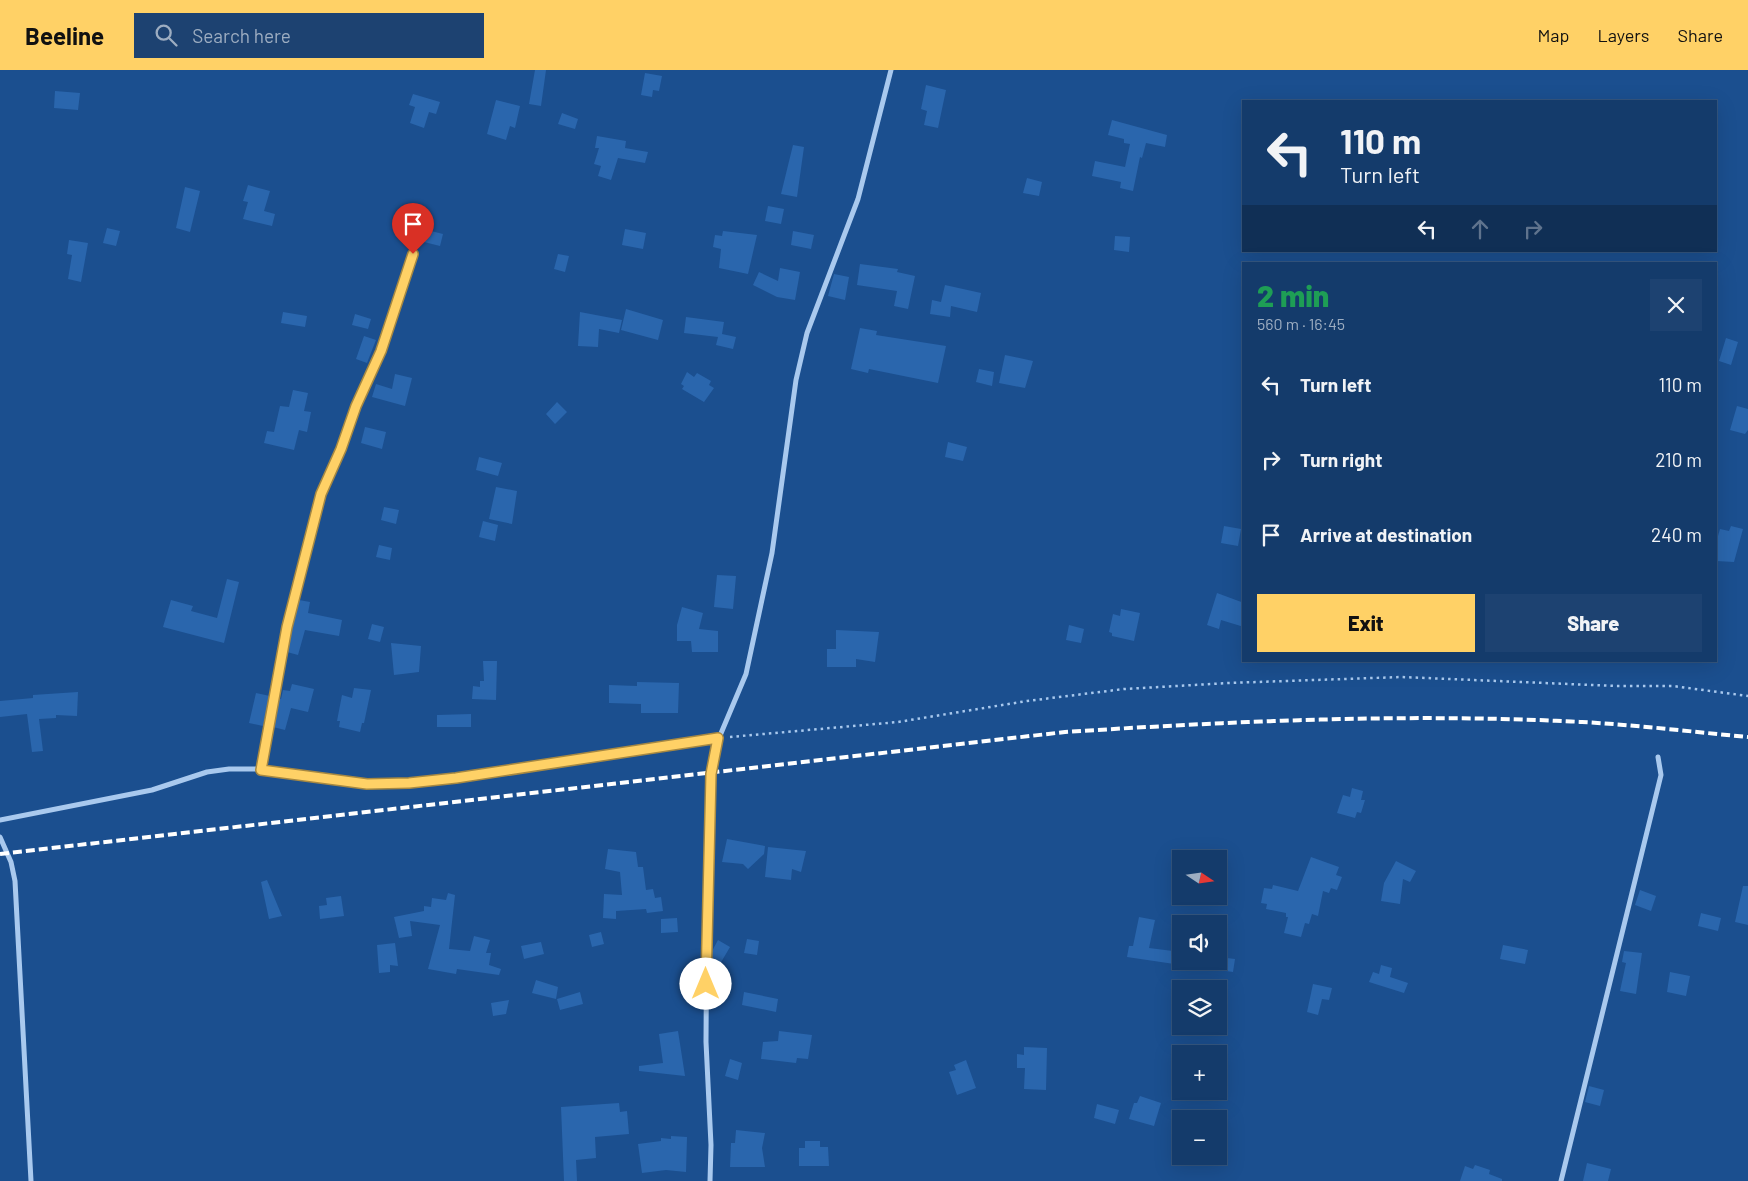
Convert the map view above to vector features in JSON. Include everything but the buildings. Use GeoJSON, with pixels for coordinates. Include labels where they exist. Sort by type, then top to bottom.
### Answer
{"type":"FeatureCollection","features":[{"type":"Feature","properties":{"kind":"street"},"geometry":{"type":"LineString","coordinates":[[710,1181],[711,1145],[706,1042],[707,886],[711,774],[718,738],[746,674],[772,553],[796,380],[807,333],[858,199],[892,70]]}},
{"type":"Feature","properties":{"kind":"street"},"geometry":{"type":"LineString","coordinates":[[261,770],[287,627],[321,494],[341,449],[356,406],[381,351],[413,254]]}},
{"type":"Feature","properties":{"kind":"street"},"geometry":{"type":"LineString","coordinates":[[0,820],[152,790],[207,772],[229,768],[261,770],[367,784],[409,783],[456,778],[718,738]]}},
{"type":"Feature","properties":{"kind":"street"},"geometry":{"type":"LineString","coordinates":[[1562,1181],[1661,775],[1658,757]]}},
{"type":"Feature","properties":{"kind":"street"},"geometry":{"type":"LineString","coordinates":[[0,837],[11,862],[15,881],[31,1181]]}},
{"type":"Feature","properties":{"kind":"path"},"geometry":{"type":"LineString","coordinates":[[718,738],[898,722],[1027,701],[1124,689],[1228,683],[1402,676],[1616,686],[1673,686],[1748,696]]}},
{"type":"Feature","properties":{"kind":"railway"},"geometry":{"type":"LineString","coordinates":[[0,854],[1065,732],[1259,722],[1453,718],[1603,723],[1748,737]]}},
{"type":"Feature","properties":{"kind":"route"},"geometry":{"type":"LineString","coordinates":[[413,254],[381,351],[356,406],[341,449],[321,494],[287,627],[261,770],[367,784],[409,783],[456,778],[718,738],[711,774],[706,984]]}}]}
